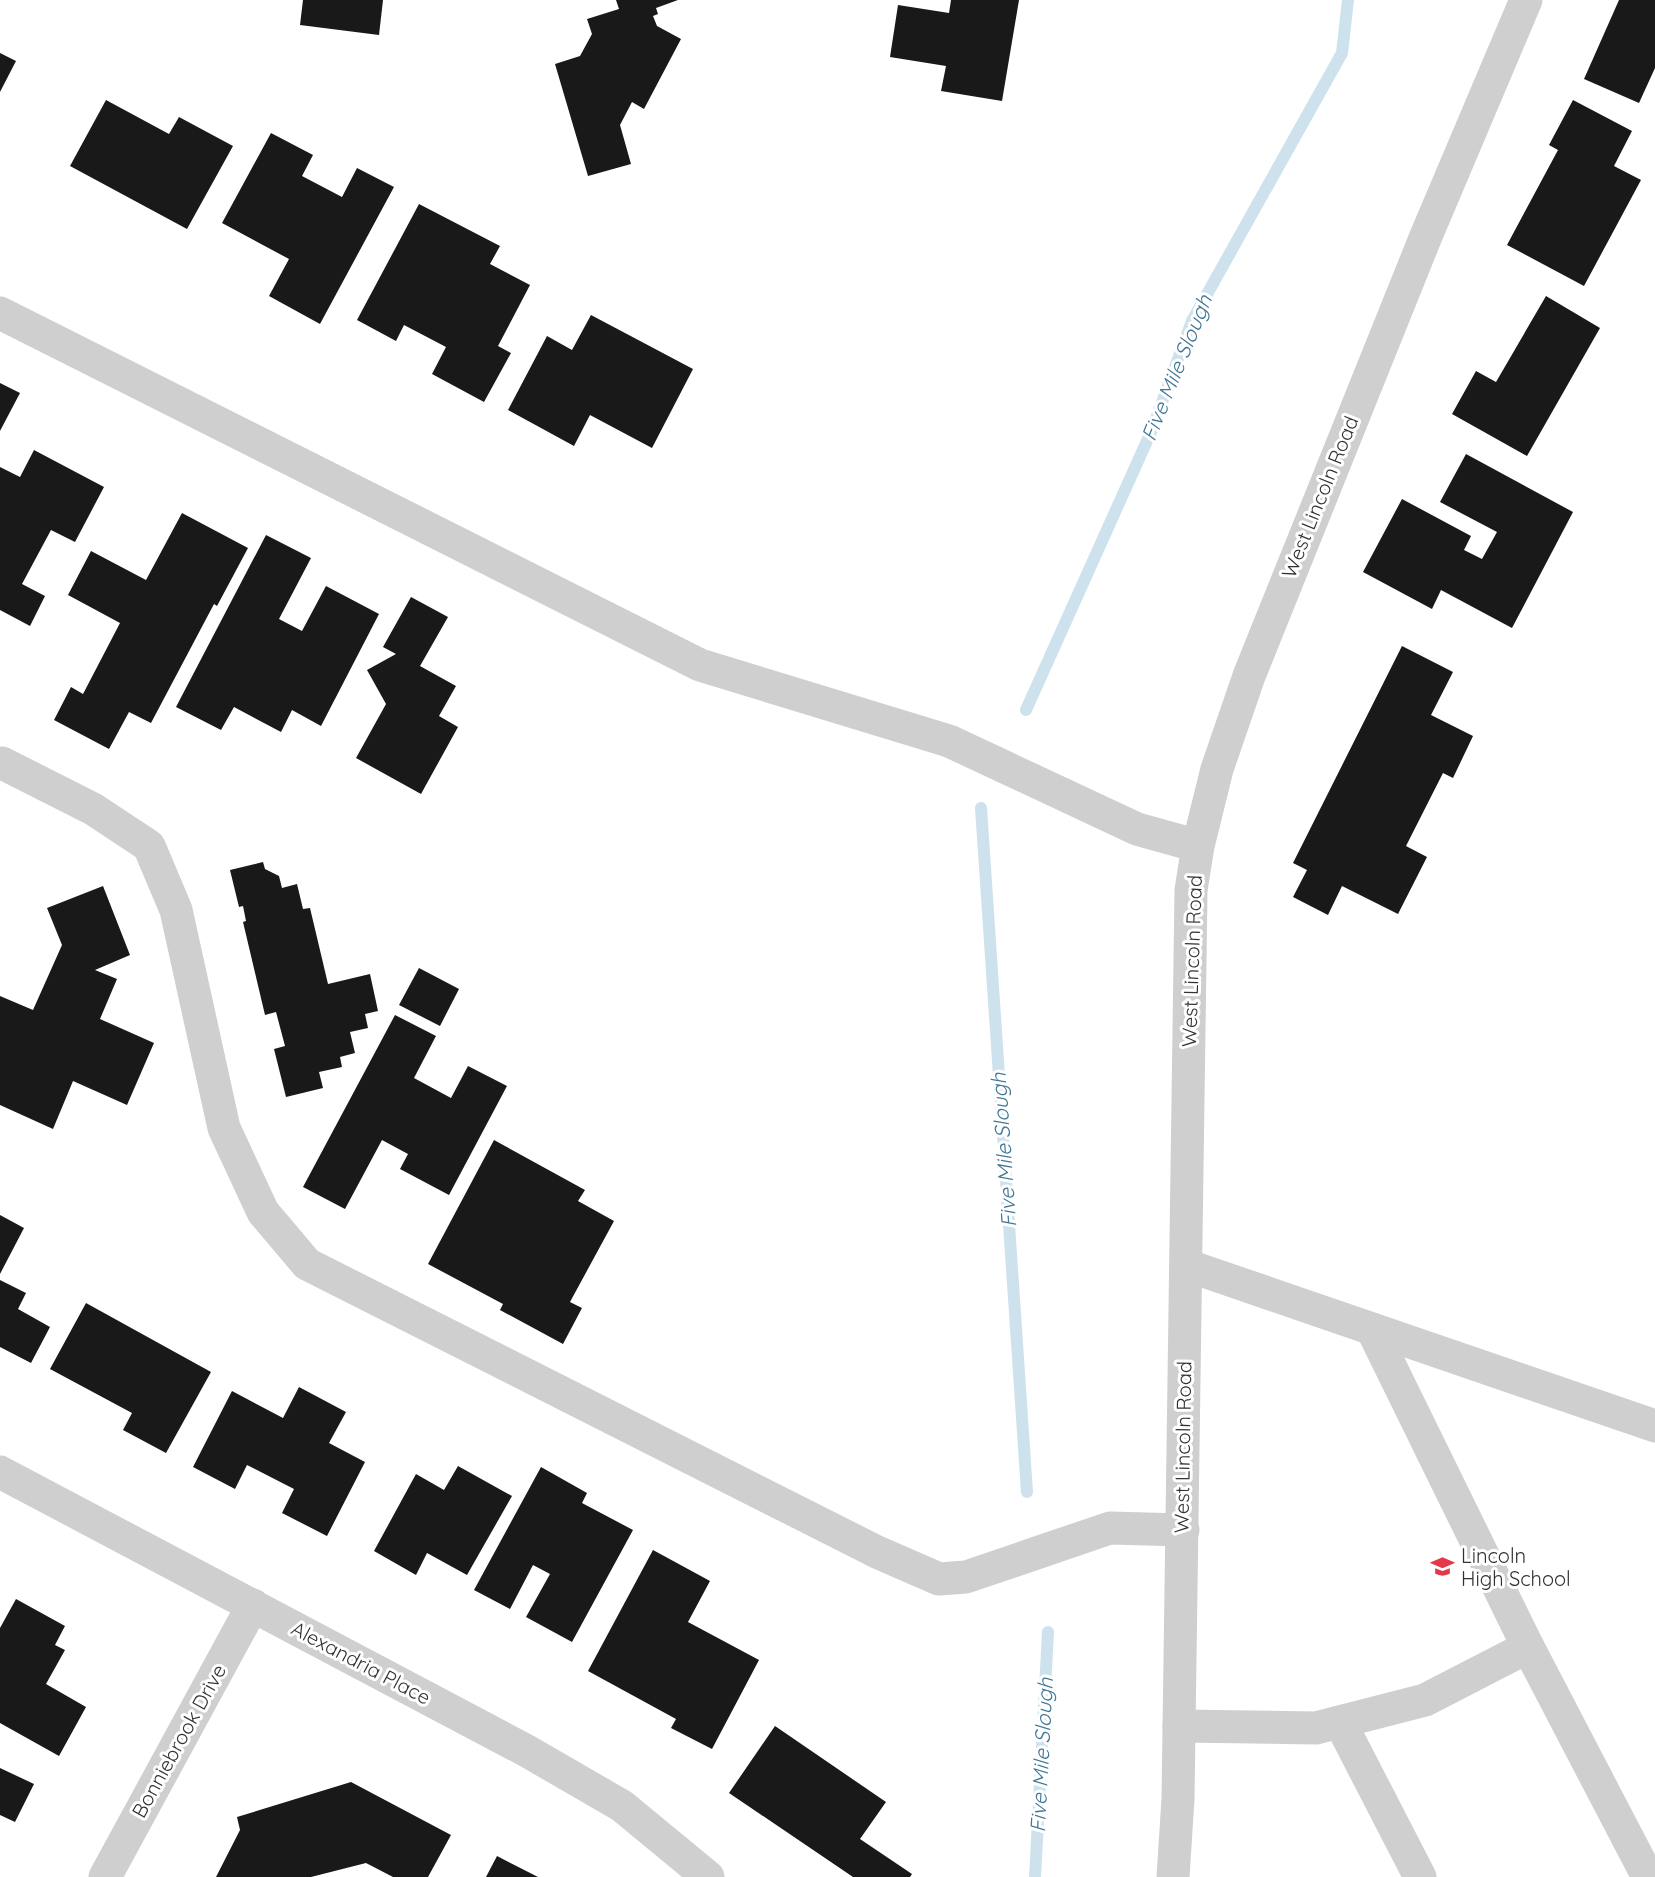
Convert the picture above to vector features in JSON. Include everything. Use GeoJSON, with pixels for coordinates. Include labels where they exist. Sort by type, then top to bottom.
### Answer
{"type":"FeatureCollection","features":[{"type":"Feature","properties":{"kind":"street","name":"West Lincoln Road"},"geometry":{"type":"LineString","coordinates":[[1173,1877],[1178,1799],[1183,1530],[1191,890],[1198,846],[1217,769],[1265,634],[1426,236],[1526,0]]}},
{"type":"Feature","properties":{"kind":"street"},"geometry":{"type":"LineString","coordinates":[[0,313],[700,665],[949,741],[1137,828],[1198,846]]}},
{"type":"Feature","properties":{"kind":"street"},"geometry":{"type":"LineString","coordinates":[[2,763],[93,809],[149,846],[176,910],[224,1128],[263,1212],[307,1264],[867,1546],[939,1579],[966,1577],[1110,1528],[1183,1530]]}},
{"type":"Feature","properties":{"kind":"street"},"geometry":{"type":"LineString","coordinates":[[1186,1265],[1655,1426]]}},
{"type":"Feature","properties":{"kind":"street"},"geometry":{"type":"LineString","coordinates":[[1372,1329],[1528,1647],[1648,1877]]}},
{"type":"Feature","properties":{"kind":"street","name":"Alexandria Place"},"geometry":{"type":"LineString","coordinates":[[0,1472],[527,1751],[622,1806],[708,1877]]}},
{"type":"Feature","properties":{"kind":"street","name":"Bonniebrook Drive"},"geometry":{"type":"LineString","coordinates":[[105,1877],[253,1605]]}},
{"type":"Feature","properties":{"kind":"street"},"geometry":{"type":"LineString","coordinates":[[1179,1726],[1316,1728],[1425,1700],[1528,1647]]}},
{"type":"Feature","properties":{"kind":"street"},"geometry":{"type":"LineString","coordinates":[[1340,1722],[1420,1877]]}},
{"type":"Feature","properties":{"kind":"building"},"geometry":{"type":"Polygon","coordinates":[[[303,0],[383,0],[379,35],[300,25],[303,0]]]}},
{"type":"Feature","properties":{"kind":"building"},"geometry":{"type":"Polygon","coordinates":[[[616,0],[678,0],[656,8],[658,14],[653,16],[657,26],[681,39],[644,109],[632,102],[620,125],[631,164],[588,176],[555,64],[580,56],[592,34],[587,19],[619,9],[616,0]]]}},
{"type":"Feature","properties":{"kind":"building"},"geometry":{"type":"Polygon","coordinates":[[[951,0],[1019,0],[1002,101],[941,91],[946,66],[890,57],[898,5],[949,13],[951,0]]]}},
{"type":"Feature","properties":{"kind":"building"},"geometry":{"type":"Polygon","coordinates":[[[1619,0],[1655,0],[1655,68],[1639,103],[1584,79],[1619,0]]]}},
{"type":"Feature","properties":{"kind":"building"},"geometry":{"type":"Polygon","coordinates":[[[0,53],[16,61],[0,92],[0,53]]]}},
{"type":"Feature","properties":{"kind":"building"},"geometry":{"type":"Polygon","coordinates":[[[106,100],[169,134],[179,117],[233,146],[187,229],[70,166],[106,100]]]}},
{"type":"Feature","properties":{"kind":"building"},"geometry":{"type":"Polygon","coordinates":[[[1573,100],[1632,131],[1614,166],[1641,180],[1584,286],[1507,245],[1558,150],[1549,145],[1573,100]]]}},
{"type":"Feature","properties":{"kind":"building"},"geometry":{"type":"Polygon","coordinates":[[[271,133],[313,155],[302,176],[342,197],[357,168],[394,187],[320,324],[269,296],[289,259],[222,223],[271,133]]]}},
{"type":"Feature","properties":{"kind":"building"},"geometry":{"type":"Polygon","coordinates":[[[419,204],[500,246],[490,264],[530,285],[498,346],[511,353],[484,402],[432,374],[446,347],[404,325],[396,341],[357,320],[419,204]]]}},
{"type":"Feature","properties":{"kind":"building"},"geometry":{"type":"Polygon","coordinates":[[[1546,296],[1600,328],[1527,456],[1452,414],[1476,371],[1496,382],[1546,296]]]}},
{"type":"Feature","properties":{"kind":"building"},"geometry":{"type":"Polygon","coordinates":[[[591,315],[693,369],[652,448],[590,415],[574,446],[508,410],[547,336],[572,350],[591,315]]]}},
{"type":"Feature","properties":{"kind":"building"},"geometry":{"type":"Polygon","coordinates":[[[0,383],[20,393],[0,431],[0,383]]]}},
{"type":"Feature","properties":{"kind":"building"},"geometry":{"type":"Polygon","coordinates":[[[34,450],[104,487],[75,542],[51,530],[22,584],[45,596],[30,626],[0,610],[0,467],[20,477],[34,450]]]}},
{"type":"Feature","properties":{"kind":"building"},"geometry":{"type":"Polygon","coordinates":[[[1466,454],[1573,512],[1512,628],[1441,590],[1432,609],[1363,572],[1402,499],[1471,536],[1464,550],[1482,559],[1497,532],[1440,502],[1466,454]]]}},
{"type":"Feature","properties":{"kind":"building"},"geometry":{"type":"Polygon","coordinates":[[[182,513],[248,548],[217,606],[214,604],[151,723],[129,712],[109,749],[54,720],[71,687],[83,694],[120,623],[68,595],[91,551],[146,580],[182,513]]]}},
{"type":"Feature","properties":{"kind":"building"},"geometry":{"type":"Polygon","coordinates":[[[266,535],[311,558],[279,619],[302,631],[326,586],[379,614],[321,726],[292,710],[281,732],[234,707],[221,730],[176,707],[266,535]]]}},
{"type":"Feature","properties":{"kind":"building"},"geometry":{"type":"Polygon","coordinates":[[[411,597],[448,617],[420,666],[456,686],[439,716],[458,727],[421,794],[356,758],[386,704],[367,670],[396,654],[383,647],[411,597]]]}},
{"type":"Feature","properties":{"kind":"building"},"geometry":{"type":"Polygon","coordinates":[[[1402,646],[1453,672],[1431,715],[1473,736],[1453,778],[1443,773],[1406,846],[1427,857],[1398,914],[1342,886],[1328,915],[1293,897],[1307,870],[1293,863],[1402,646]]]}},
{"type":"Feature","properties":{"kind":"building"},"geometry":{"type":"Polygon","coordinates":[[[263,862],[265,869],[279,876],[282,888],[297,884],[303,909],[310,908],[328,984],[370,974],[378,1011],[365,1014],[368,1028],[350,1032],[355,1053],[340,1057],[342,1067],[319,1072],[323,1088],[286,1097],[274,1049],[285,1046],[276,1012],[265,1015],[243,922],[246,921],[243,906],[239,907],[230,870],[263,862]]]}},
{"type":"Feature","properties":{"kind":"building"},"geometry":{"type":"Polygon","coordinates":[[[103,886],[130,955],[95,970],[117,979],[100,1019],[154,1043],[127,1105],[73,1081],[53,1129],[0,1105],[0,996],[33,1010],[62,945],[47,908],[103,886]]]}},
{"type":"Feature","properties":{"kind":"building"},"geometry":{"type":"Polygon","coordinates":[[[419,968],[459,989],[440,1026],[399,1005],[419,968]]]}},
{"type":"Feature","properties":{"kind":"building"},"geometry":{"type":"Polygon","coordinates":[[[395,1015],[436,1036],[414,1078],[451,1098],[468,1066],[507,1086],[449,1195],[400,1169],[408,1154],[382,1140],[345,1209],[303,1187],[395,1015]]]}},
{"type":"Feature","properties":{"kind":"building"},"geometry":{"type":"Polygon","coordinates":[[[494,1140],[585,1190],[578,1201],[614,1221],[570,1302],[582,1308],[563,1344],[500,1310],[503,1304],[428,1264],[494,1140]]]}},
{"type":"Feature","properties":{"kind":"building"},"geometry":{"type":"Polygon","coordinates":[[[0,1215],[24,1228],[0,1274],[0,1215]]]}},
{"type":"Feature","properties":{"kind":"building"},"geometry":{"type":"Polygon","coordinates":[[[0,1280],[26,1293],[18,1309],[50,1327],[31,1363],[0,1347],[0,1280]]]}},
{"type":"Feature","properties":{"kind":"building"},"geometry":{"type":"Polygon","coordinates":[[[86,1303],[211,1372],[166,1453],[123,1430],[132,1413],[50,1369],[86,1303]]]}},
{"type":"Feature","properties":{"kind":"building"},"geometry":{"type":"Polygon","coordinates":[[[299,1387],[346,1412],[329,1443],[365,1462],[327,1536],[282,1513],[294,1489],[247,1465],[235,1489],[193,1467],[232,1391],[283,1418],[299,1387]]]}},
{"type":"Feature","properties":{"kind":"building"},"geometry":{"type":"Polygon","coordinates":[[[458,1466],[512,1496],[467,1575],[427,1553],[416,1575],[374,1551],[416,1474],[444,1490],[458,1466]]]}},
{"type":"Feature","properties":{"kind":"building"},"geometry":{"type":"Polygon","coordinates":[[[541,1467],[587,1493],[582,1503],[633,1530],[572,1642],[526,1617],[550,1574],[533,1565],[510,1609],[474,1590],[541,1467]]]}},
{"type":"Feature","properties":{"kind":"building"},"geometry":{"type":"Polygon","coordinates":[[[653,1550],[710,1581],[688,1622],[759,1660],[712,1749],[671,1728],[676,1719],[588,1671],[653,1550]]]}},
{"type":"Feature","properties":{"kind":"building"},"geometry":{"type":"Polygon","coordinates":[[[16,1599],[65,1626],[55,1645],[65,1650],[46,1684],[86,1707],[59,1756],[0,1723],[0,1628],[16,1599]]]}},
{"type":"Feature","properties":{"kind":"building"},"geometry":{"type":"Polygon","coordinates":[[[775,1726],[886,1802],[860,1839],[912,1874],[910,1877],[853,1877],[729,1793],[775,1726]]]}},
{"type":"Feature","properties":{"kind":"building"},"geometry":{"type":"Polygon","coordinates":[[[0,1768],[34,1784],[15,1822],[0,1815],[0,1768]]]}},
{"type":"Feature","properties":{"kind":"building"},"geometry":{"type":"Polygon","coordinates":[[[351,1782],[451,1835],[428,1877],[393,1877],[366,1863],[311,1877],[216,1877],[240,1830],[237,1817],[351,1782]]]}},
{"type":"Feature","properties":{"kind":"building"},"geometry":{"type":"Polygon","coordinates":[[[497,1856],[538,1877],[486,1877],[497,1856]]]}},
{"type":"Feature","properties":{"kind":"waterway","name":"Five Mile Slough"},"geometry":{"type":"LineString","coordinates":[[1026,710],[1151,432],[1192,321],[1342,53],[1348,0]]}},
{"type":"Feature","properties":{"kind":"waterway","name":"Five Mile Slough"},"geometry":{"type":"LineString","coordinates":[[981,808],[1027,1492]]}},
{"type":"Feature","properties":{"kind":"waterway","name":"Five Mile Slough"},"geometry":{"type":"LineString","coordinates":[[1035,1877],[1048,1632]]}},
{"type":"Feature","properties":{"kind":"place","name":"Lincoln High School"},"geometry":{"type":"Point","coordinates":[1443,1567]}}]}
